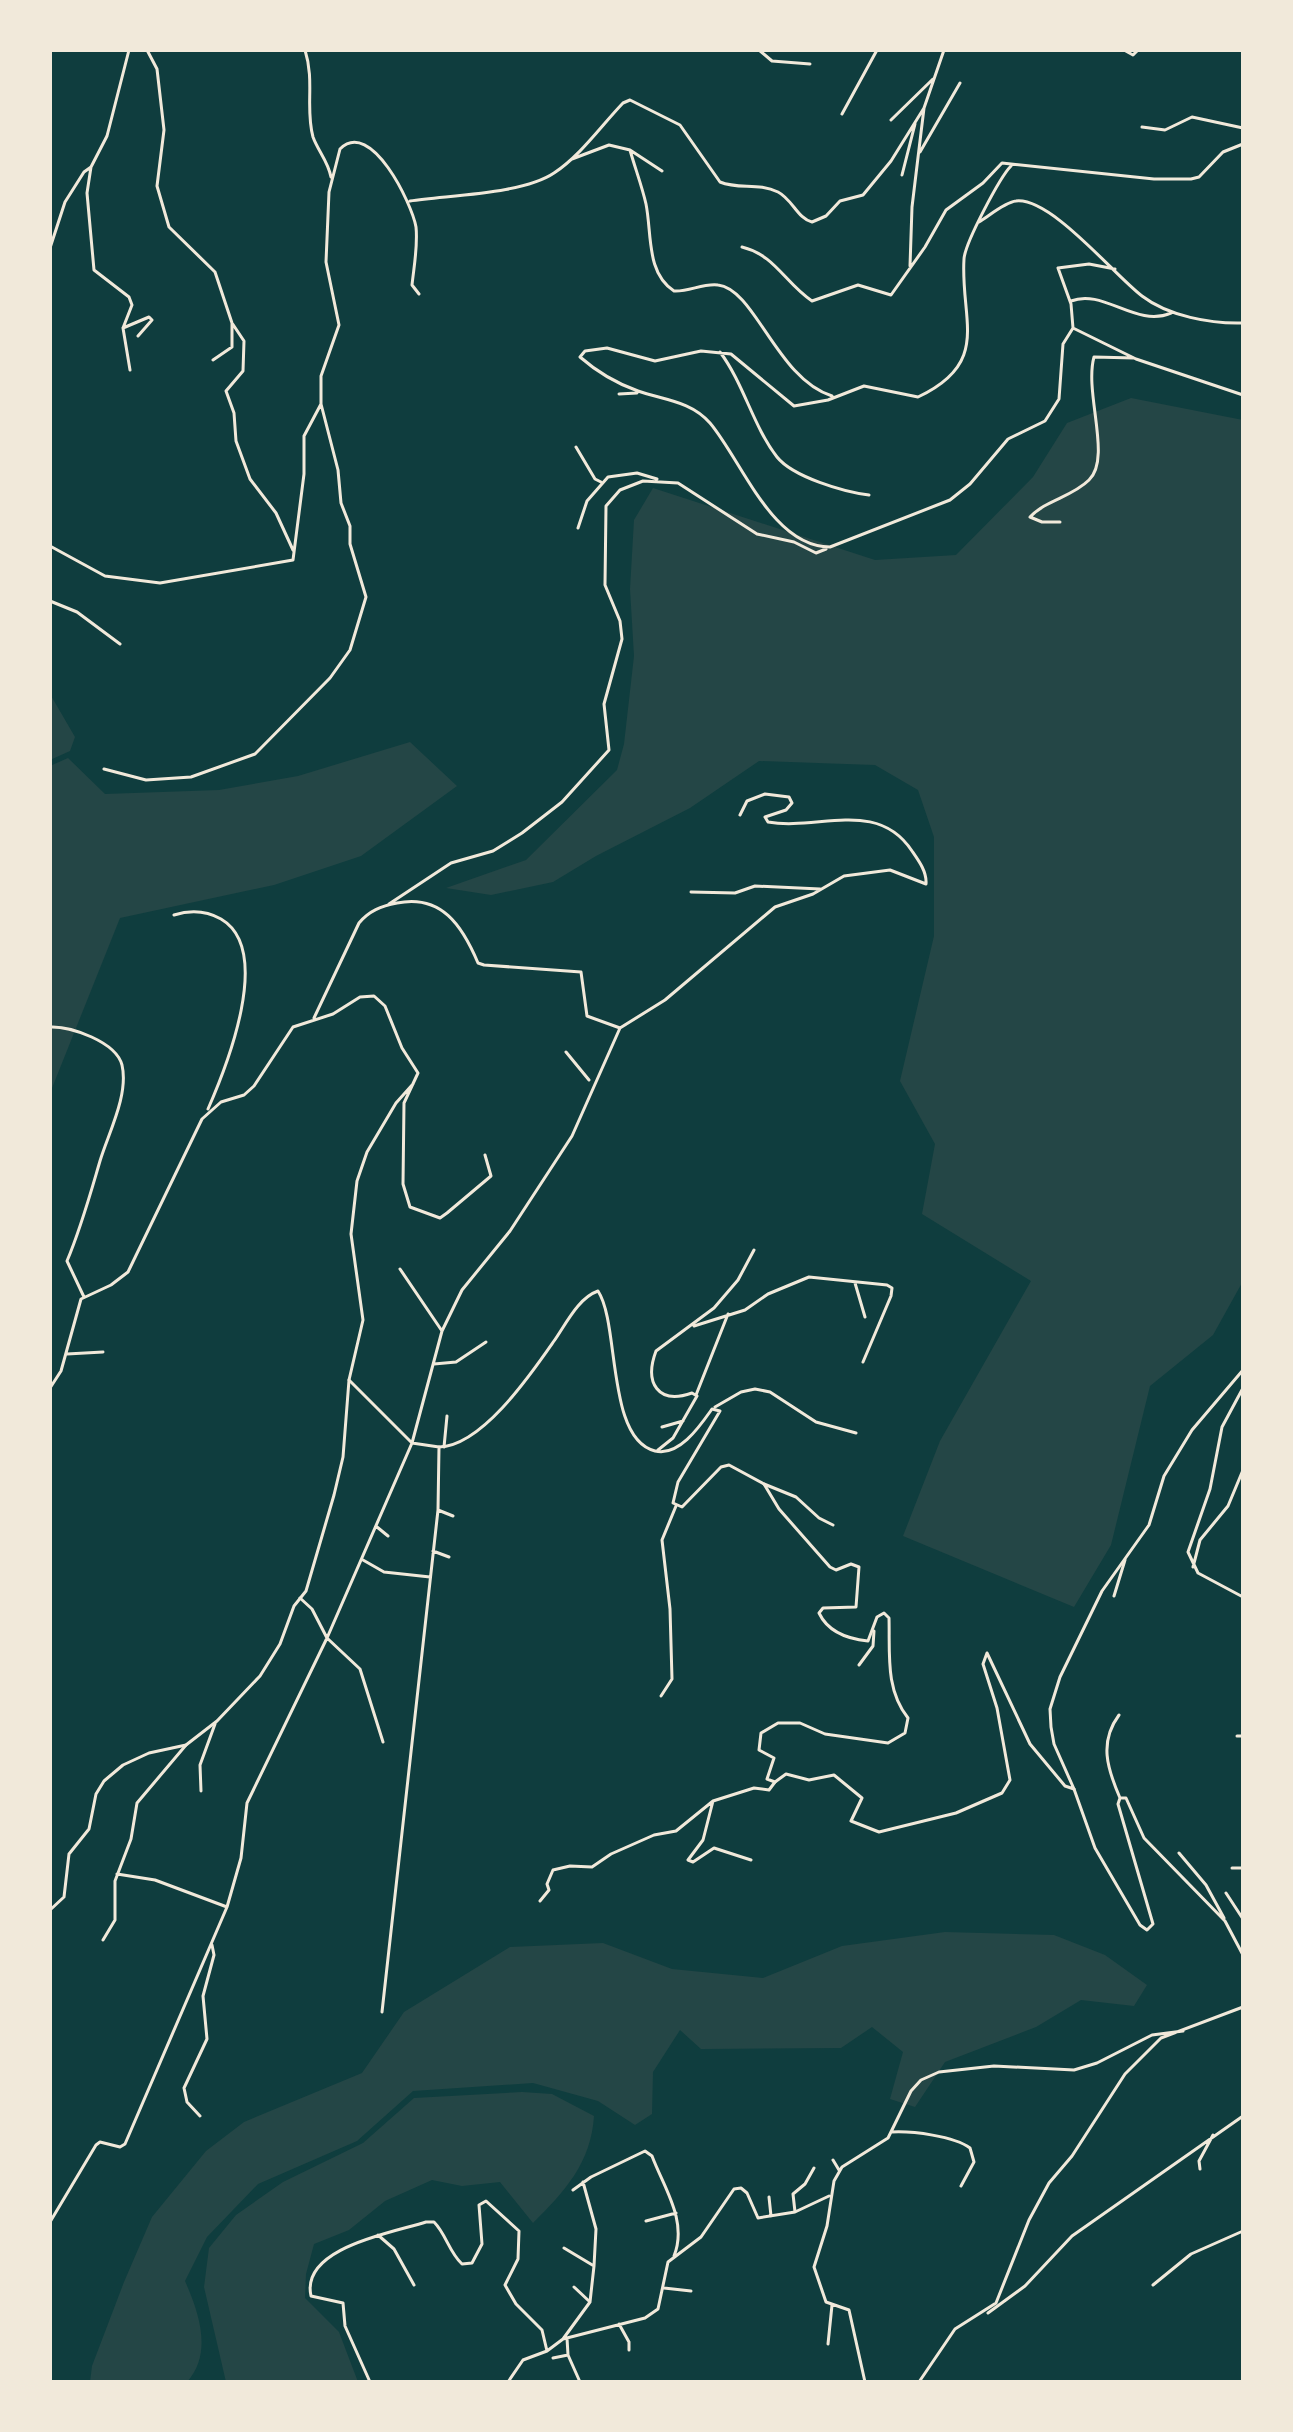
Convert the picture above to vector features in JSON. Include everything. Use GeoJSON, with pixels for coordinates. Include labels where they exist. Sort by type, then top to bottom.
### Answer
{"type":"FeatureCollection","features":[{"type":"Feature","properties":{"kind":"street"},"geometry":{"type":"LineString","coordinates":[[129,50],[107,136],[91,167],[87,193],[94,270],[129,297],[132,305],[123,328],[130,370]]}},
{"type":"Feature","properties":{"kind":"street"},"geometry":{"type":"LineString","coordinates":[[147,50],[157,69],[164,130],[157,186],[169,227],[215,272],[232,323],[244,341],[246,354],[243,371],[226,391],[234,413],[236,441],[250,479],[276,513],[295,554]]}},
{"type":"Feature","properties":{"kind":"street"},"geometry":{"type":"LineString","coordinates":[[305,50],[312,78],[310,107],[314,138],[329,162],[332,180]]}},
{"type":"Feature","properties":{"kind":"street"},"geometry":{"type":"LineString","coordinates":[[759,50],[772,61],[810,64]]}},
{"type":"Feature","properties":{"kind":"street"},"geometry":{"type":"LineString","coordinates":[[842,114],[877,50]]}},
{"type":"Feature","properties":{"kind":"street"},"geometry":{"type":"LineString","coordinates":[[910,267],[924,108],[944,50]]}},
{"type":"Feature","properties":{"kind":"street"},"geometry":{"type":"LineString","coordinates":[[1124,50],[1133,55],[1138,50]]}},
{"type":"Feature","properties":{"kind":"street"},"geometry":{"type":"LineString","coordinates":[[891,120],[935,76]]}},
{"type":"Feature","properties":{"kind":"street"},"geometry":{"type":"LineString","coordinates":[[918,155],[960,83]]}},
{"type":"Feature","properties":{"kind":"street"},"geometry":{"type":"LineString","coordinates":[[409,201],[476,191],[517,189],[552,175],[572,159],[623,103],[638,102],[680,125],[720,182],[767,187],[790,199],[803,219],[812,222],[826,216],[840,201],[863,195],[891,161],[924,108]]}},
{"type":"Feature","properties":{"kind":"street"},"geometry":{"type":"LineString","coordinates":[[902,175],[917,116]]}},
{"type":"Feature","properties":{"kind":"street"},"geometry":{"type":"LineString","coordinates":[[1142,127],[1165,130],[1192,117],[1243,128]]}},
{"type":"Feature","properties":{"kind":"street"},"geometry":{"type":"LineString","coordinates":[[104,769],[131,779],[191,777],[255,754],[330,678],[350,650],[366,597],[350,544],[350,526],[341,503],[338,470],[321,404],[321,376],[339,325],[326,262],[332,180],[340,149],[345,143],[355,142],[371,147],[409,201],[416,234],[412,285],[419,294]]}},
{"type":"Feature","properties":{"kind":"street"},"geometry":{"type":"LineString","coordinates":[[742,247],[757,250],[776,264],[812,301],[858,285],[891,295],[946,210],[983,183],[1002,163],[1191,179],[1199,177],[1223,152],[1243,144]]}},
{"type":"Feature","properties":{"kind":"street"},"geometry":{"type":"LineString","coordinates":[[572,159],[609,145],[630,150],[662,171]]}},
{"type":"Feature","properties":{"kind":"street"},"geometry":{"type":"LineString","coordinates":[[630,150],[646,204],[653,261],[667,286],[674,291],[712,285],[731,289],[749,307],[795,374],[814,390],[832,396]]}},
{"type":"Feature","properties":{"kind":"street"},"geometry":{"type":"LineString","coordinates":[[830,547],[817,547],[773,516],[718,433],[699,412],[682,403],[641,392],[612,378],[584,360],[581,354],[607,348],[655,361],[701,351],[720,352],[739,359],[788,404],[828,400],[864,386],[918,397],[962,361],[968,340],[964,255],[1011,166]]}},
{"type":"Feature","properties":{"kind":"street"},"geometry":{"type":"LineString","coordinates":[[50,248],[65,202],[84,172],[91,167]]}},
{"type":"Feature","properties":{"kind":"street"},"geometry":{"type":"LineString","coordinates":[[979,222],[1012,201],[1022,201],[1056,215],[1143,297],[1172,312],[1243,323]]}},
{"type":"Feature","properties":{"kind":"street"},"geometry":{"type":"LineString","coordinates":[[578,528],[584,507],[601,482],[629,473],[684,486],[757,534],[794,542],[816,553],[950,500],[970,484],[1008,439],[1045,421],[1059,399],[1063,344],[1073,328],[1071,304],[1058,276],[1059,266],[1089,264],[1115,269]]}},
{"type":"Feature","properties":{"kind":"street"},"geometry":{"type":"LineString","coordinates":[[1071,304],[1071,301],[1081,297],[1132,314],[1167,316],[1172,312]]}},
{"type":"Feature","properties":{"kind":"street"},"geometry":{"type":"LineString","coordinates":[[123,328],[149,317],[152,320],[138,336]]}},
{"type":"Feature","properties":{"kind":"street"},"geometry":{"type":"LineString","coordinates":[[213,360],[232,347],[232,323]]}},
{"type":"Feature","properties":{"kind":"street"},"geometry":{"type":"LineString","coordinates":[[1073,328],[1134,358],[1243,395]]}},
{"type":"Feature","properties":{"kind":"street"},"geometry":{"type":"LineString","coordinates":[[720,352],[735,373],[768,443],[783,463],[842,492],[869,495]]}},
{"type":"Feature","properties":{"kind":"street"},"geometry":{"type":"LineString","coordinates":[[1060,522],[1042,522],[1030,517],[1074,493],[1096,472],[1101,457],[1093,421],[1094,357],[1134,358]]}},
{"type":"Feature","properties":{"kind":"street"},"geometry":{"type":"LineString","coordinates":[[619,394],[641,392]]}},
{"type":"Feature","properties":{"kind":"street"},"geometry":{"type":"LineString","coordinates":[[50,546],[105,576],[160,583],[288,562],[295,554],[304,474],[304,436],[321,404]]}},
{"type":"Feature","properties":{"kind":"street"},"geometry":{"type":"LineString","coordinates":[[576,447],[595,479],[601,482]]}},
{"type":"Feature","properties":{"kind":"street"},"geometry":{"type":"LineString","coordinates":[[389,904],[451,863],[493,851],[522,833],[562,802],[609,750],[604,704],[622,639],[620,621],[605,585],[606,506],[620,490],[657,479]]}},
{"type":"Feature","properties":{"kind":"street"},"geometry":{"type":"LineString","coordinates":[[50,601],[77,612],[120,644]]}},
{"type":"Feature","properties":{"kind":"street"},"geometry":{"type":"LineString","coordinates":[[50,2222],[96,2145],[100,2142],[120,2147],[125,2144],[227,1907],[241,1858],[247,1803],[363,1560],[412,1443],[442,1331],[462,1290],[510,1231],[572,1136],[620,1028],[665,1000],[772,908],[844,876],[884,870],[902,873],[924,885],[927,878],[906,842],[871,821],[844,817],[768,822],[765,817],[786,810],[792,803],[789,797],[770,794],[747,801],[740,815]]}},
{"type":"Feature","properties":{"kind":"street"},"geometry":{"type":"LineString","coordinates":[[691,892],[735,893],[755,886],[820,889]]}},
{"type":"Feature","properties":{"kind":"street"},"geometry":{"type":"LineString","coordinates":[[313,1020],[320,1012],[359,923],[368,912],[415,899],[445,912],[478,963],[581,972],[587,1016],[620,1028]]}},
{"type":"Feature","properties":{"kind":"street"},"geometry":{"type":"LineString","coordinates":[[50,1388],[67,1354],[78,1307],[84,1297],[111,1285],[128,1272],[206,1112],[239,1027],[245,969],[234,932],[225,921],[197,911],[174,915]]}},
{"type":"Feature","properties":{"kind":"street"},"geometry":{"type":"LineString","coordinates":[[206,1112],[254,1086],[293,1027],[333,1014],[360,997],[381,1000],[402,1048],[418,1073],[404,1103],[402,1177],[410,1207],[440,1218],[491,1176],[485,1155]]}},
{"type":"Feature","properties":{"kind":"street"},"geometry":{"type":"LineString","coordinates":[[50,1027],[68,1026],[83,1032],[118,1056],[122,1065],[119,1106],[83,1221],[67,1261],[84,1297]]}},
{"type":"Feature","properties":{"kind":"street"},"geometry":{"type":"LineString","coordinates":[[566,1052],[589,1080]]}},
{"type":"Feature","properties":{"kind":"street"},"geometry":{"type":"LineString","coordinates":[[103,1940],[115,1920],[117,1874],[131,1839],[132,1817],[140,1796],[186,1745],[217,1721],[260,1676],[280,1644],[319,1551],[343,1457],[349,1380],[363,1320],[351,1234],[357,1181],[367,1152],[396,1103],[413,1084]]}},
{"type":"Feature","properties":{"kind":"street"},"geometry":{"type":"LineString","coordinates":[[696,1395],[666,1397],[657,1390],[652,1378],[656,1351],[691,1328],[738,1280],[754,1250]]}},
{"type":"Feature","properties":{"kind":"street"},"geometry":{"type":"LineString","coordinates":[[400,1269],[442,1331]]}},
{"type":"Feature","properties":{"kind":"street"},"geometry":{"type":"LineString","coordinates":[[691,1328],[745,1310],[768,1294],[809,1277],[892,1288],[863,1362]]}},
{"type":"Feature","properties":{"kind":"street"},"geometry":{"type":"LineString","coordinates":[[855,1283],[865,1317]]}},
{"type":"Feature","properties":{"kind":"street"},"geometry":{"type":"LineString","coordinates":[[349,1380],[412,1443],[444,1447],[472,1435],[505,1403],[529,1377],[583,1301],[598,1291],[628,1423],[639,1441],[654,1451],[667,1451],[682,1444],[715,1407],[741,1392],[755,1389],[770,1392],[816,1422],[856,1433]]}},
{"type":"Feature","properties":{"kind":"street"},"geometry":{"type":"LineString","coordinates":[[654,1451],[663,1448],[683,1421],[728,1314]]}},
{"type":"Feature","properties":{"kind":"street"},"geometry":{"type":"LineString","coordinates":[[434,1364],[456,1362],[486,1342]]}},
{"type":"Feature","properties":{"kind":"street"},"geometry":{"type":"LineString","coordinates":[[67,1354],[103,1352]]}},
{"type":"Feature","properties":{"kind":"street"},"geometry":{"type":"LineString","coordinates":[[1119,1715],[1110,1726],[1105,1740],[1120,1798],[1118,1804],[1150,1909],[1153,1924],[1147,1930],[1140,1925],[1132,1906],[1102,1862],[1054,1744],[1050,1709],[1089,1613],[1149,1525],[1157,1492],[1192,1430],[1243,1370]]}},
{"type":"Feature","properties":{"kind":"street"},"geometry":{"type":"LineString","coordinates":[[1243,1388],[1222,1427],[1210,1489],[1190,1538],[1188,1552],[1193,1567],[1205,1578],[1243,1597]]}},
{"type":"Feature","properties":{"kind":"street"},"geometry":{"type":"LineString","coordinates":[[661,1696],[672,1679],[670,1609],[662,1540],[676,1506],[673,1494],[719,1416],[715,1407]]}},
{"type":"Feature","properties":{"kind":"street"},"geometry":{"type":"LineString","coordinates":[[444,1447],[447,1416]]}},
{"type":"Feature","properties":{"kind":"street"},"geometry":{"type":"LineString","coordinates":[[662,1427],[683,1421]]}},
{"type":"Feature","properties":{"kind":"street"},"geometry":{"type":"LineString","coordinates":[[382,2012],[438,1510],[439,1447]]}},
{"type":"Feature","properties":{"kind":"street"},"geometry":{"type":"LineString","coordinates":[[676,1506],[682,1507],[707,1477],[729,1465],[796,1497],[819,1518],[833,1525]]}},
{"type":"Feature","properties":{"kind":"street"},"geometry":{"type":"LineString","coordinates":[[1193,1567],[1200,1540],[1228,1506],[1243,1470]]}},
{"type":"Feature","properties":{"kind":"street"},"geometry":{"type":"LineString","coordinates":[[764,1484],[779,1509],[830,1567],[836,1570],[851,1564],[859,1567],[856,1607],[823,1608],[819,1613],[824,1625],[868,1641],[874,1631]]}},
{"type":"Feature","properties":{"kind":"street"},"geometry":{"type":"LineString","coordinates":[[438,1510],[453,1516]]}},
{"type":"Feature","properties":{"kind":"street"},"geometry":{"type":"LineString","coordinates":[[377,1527],[388,1536]]}},
{"type":"Feature","properties":{"kind":"street"},"geometry":{"type":"LineString","coordinates":[[433,1551],[449,1557]]}},
{"type":"Feature","properties":{"kind":"street"},"geometry":{"type":"LineString","coordinates":[[363,1560],[384,1572],[430,1577]]}},
{"type":"Feature","properties":{"kind":"street"},"geometry":{"type":"LineString","coordinates":[[1114,1596],[1125,1560]]}},
{"type":"Feature","properties":{"kind":"street"},"geometry":{"type":"LineString","coordinates":[[300,1598],[312,1609],[327,1638],[351,1657],[363,1676],[383,1742]]}},
{"type":"Feature","properties":{"kind":"street"},"geometry":{"type":"LineString","coordinates":[[775,1782],[770,1782],[767,1776],[774,1758],[759,1750],[757,1741],[761,1733],[778,1723],[800,1723],[825,1734],[888,1743],[905,1733],[908,1718],[897,1703],[890,1676],[887,1614],[877,1617],[873,1646],[859,1665]]}},
{"type":"Feature","properties":{"kind":"street"},"geometry":{"type":"LineString","coordinates":[[540,1901],[549,1890],[547,1884],[553,1870],[570,1866],[592,1867],[611,1854],[654,1835],[676,1831],[713,1801],[754,1788],[769,1790],[786,1774],[809,1780],[834,1775],[841,1779],[862,1798],[851,1821],[879,1832],[956,1813],[1002,1793],[1010,1780],[997,1708],[983,1664],[987,1653],[1030,1744],[1065,1786],[1074,1789]]}},
{"type":"Feature","properties":{"kind":"street"},"geometry":{"type":"LineString","coordinates":[[201,1791],[202,1758],[217,1721]]}},
{"type":"Feature","properties":{"kind":"street"},"geometry":{"type":"LineString","coordinates":[[1237,1736],[1243,1736]]}},
{"type":"Feature","properties":{"kind":"street"},"geometry":{"type":"LineString","coordinates":[[50,1910],[64,1897],[67,1862],[89,1829],[96,1794],[104,1781],[123,1765],[149,1753],[186,1745]]}},
{"type":"Feature","properties":{"kind":"street"},"geometry":{"type":"LineString","coordinates":[[1120,1798],[1126,1798],[1144,1838],[1225,1921]]}},
{"type":"Feature","properties":{"kind":"street"},"geometry":{"type":"LineString","coordinates":[[713,1801],[703,1840],[688,1860],[693,1862],[714,1848],[751,1860]]}},
{"type":"Feature","properties":{"kind":"street"},"geometry":{"type":"LineString","coordinates":[[1179,1853],[1208,1888],[1243,1955]]}},
{"type":"Feature","properties":{"kind":"street"},"geometry":{"type":"LineString","coordinates":[[1232,1868],[1243,1868]]}},
{"type":"Feature","properties":{"kind":"street"},"geometry":{"type":"LineString","coordinates":[[117,1874],[155,1880],[227,1907]]}},
{"type":"Feature","properties":{"kind":"street"},"geometry":{"type":"LineString","coordinates":[[1226,1893],[1243,1919]]}},
{"type":"Feature","properties":{"kind":"street"},"geometry":{"type":"LineString","coordinates":[[1243,1930],[1243,1937]]}},
{"type":"Feature","properties":{"kind":"street"},"geometry":{"type":"LineString","coordinates":[[200,2116],[187,2102],[184,2088],[207,2039],[203,1996],[214,1955],[212,1945]]}},
{"type":"Feature","properties":{"kind":"street"},"geometry":{"type":"LineString","coordinates":[[984,2313],[996,2303],[1036,2208],[1106,2099],[1158,2040],[1243,2007]]}},
{"type":"Feature","properties":{"kind":"street"},"geometry":{"type":"LineString","coordinates":[[864,2382],[849,2310],[824,2299],[814,2267],[827,2226],[829,2196],[839,2170],[882,2143],[892,2132],[913,2088],[939,2072],[994,2066],[1074,2070],[1097,2063],[1152,2035],[1183,2031]]}},
{"type":"Feature","properties":{"kind":"street"},"geometry":{"type":"LineString","coordinates":[[919,2382],[955,2329],[999,2307],[1025,2286],[1072,2236],[1243,2116]]}},
{"type":"Feature","properties":{"kind":"street"},"geometry":{"type":"LineString","coordinates":[[892,2132],[911,2131],[960,2142],[970,2148],[974,2162],[961,2186]]}},
{"type":"Feature","properties":{"kind":"street"},"geometry":{"type":"LineString","coordinates":[[1200,2169],[1199,2161],[1213,2135]]}},
{"type":"Feature","properties":{"kind":"street"},"geometry":{"type":"LineString","coordinates":[[573,2190],[645,2151],[652,2156],[676,2213],[679,2234],[674,2256]]}},
{"type":"Feature","properties":{"kind":"street"},"geometry":{"type":"LineString","coordinates":[[833,2160],[839,2170]]}},
{"type":"Feature","properties":{"kind":"street"},"geometry":{"type":"LineString","coordinates":[[795,2212],[793,2194],[805,2184],[814,2168]]}},
{"type":"Feature","properties":{"kind":"street"},"geometry":{"type":"LineString","coordinates":[[508,2382],[523,2360],[547,2351],[565,2338],[590,2302],[596,2229],[583,2182]]}},
{"type":"Feature","properties":{"kind":"street"},"geometry":{"type":"LineString","coordinates":[[565,2338],[645,2318],[658,2309],[668,2262],[701,2237],[734,2189],[741,2188],[747,2193],[758,2218],[795,2212],[829,2196]]}},
{"type":"Feature","properties":{"kind":"street"},"geometry":{"type":"LineString","coordinates":[[769,2197],[771,2216]]}},
{"type":"Feature","properties":{"kind":"street"},"geometry":{"type":"LineString","coordinates":[[370,2382],[345,2326],[343,2303],[311,2296],[310,2289],[320,2268],[336,2252],[378,2235],[434,2222],[457,2259],[462,2264],[472,2263],[482,2244],[479,2205],[486,2201],[519,2231],[520,2252],[505,2285],[516,2304],[542,2330],[547,2351]]}},
{"type":"Feature","properties":{"kind":"street"},"geometry":{"type":"LineString","coordinates":[[646,2221],[676,2213]]}},
{"type":"Feature","properties":{"kind":"street"},"geometry":{"type":"LineString","coordinates":[[1153,2285],[1191,2254],[1243,2231]]}},
{"type":"Feature","properties":{"kind":"street"},"geometry":{"type":"LineString","coordinates":[[378,2235],[394,2249],[414,2285]]}},
{"type":"Feature","properties":{"kind":"street"},"geometry":{"type":"LineString","coordinates":[[564,2248],[594,2266]]}},
{"type":"Feature","properties":{"kind":"street"},"geometry":{"type":"LineString","coordinates":[[574,2287],[590,2302]]}},
{"type":"Feature","properties":{"kind":"street"},"geometry":{"type":"LineString","coordinates":[[664,2288],[691,2291]]}},
{"type":"Feature","properties":{"kind":"street"},"geometry":{"type":"LineString","coordinates":[[828,2344],[832,2305]]}},
{"type":"Feature","properties":{"kind":"street"},"geometry":{"type":"LineString","coordinates":[[619,2324],[629,2342],[629,2350]]}},
{"type":"Feature","properties":{"kind":"street"},"geometry":{"type":"LineString","coordinates":[[565,2338],[568,2355],[580,2382]]}},
{"type":"Feature","properties":{"kind":"street"},"geometry":{"type":"LineString","coordinates":[[553,2358],[568,2355]]}},
{"type":"Feature","properties":{"kind":"shaded area"},"geometry":{"type":"Polygon","coordinates":[[[1131,398],[1243,420],[1243,1281],[1213,1335],[1150,1386],[1111,1545],[1074,1607],[903,1536],[940,1441],[1031,1281],[922,1214],[935,1144],[900,1081],[934,936],[934,837],[918,790],[875,765],[759,761],[690,808],[596,856],[553,882],[491,895],[446,888],[526,860],[617,770],[624,744],[634,656],[630,589],[634,520],[653,488],[875,560],[956,555],[1033,477],[1067,423],[1131,398]]]}},
{"type":"Feature","properties":{"kind":"shaded area"},"geometry":{"type":"Polygon","coordinates":[[[50,694],[75,737],[70,751],[50,760],[50,694]]]}},
{"type":"Feature","properties":{"kind":"shaded area"},"geometry":{"type":"Polygon","coordinates":[[[410,742],[457,786],[361,856],[274,885],[120,918],[50,1093],[50,766],[68,758],[105,794],[219,790],[298,776],[410,742]]]}},
{"type":"Feature","properties":{"kind":"shaded area"},"geometry":{"type":"Polygon","coordinates":[[[945,1932],[1054,1935],[1105,1955],[1147,1985],[1134,2006],[1081,2000],[1036,2027],[945,2062],[915,2107],[890,2099],[903,2052],[872,2027],[841,2048],[701,2049],[680,2030],[653,2072],[652,2114],[635,2125],[598,2101],[533,2083],[413,2091],[357,2141],[258,2184],[207,2237],[185,2281],[201,2333],[200,2358],[187,2382],[90,2382],[92,2366],[152,2217],[206,2151],[244,2122],[362,2073],[404,2012],[510,1947],[603,1943],[672,1969],[763,1978],[842,1946],[945,1932]]]}},
{"type":"Feature","properties":{"kind":"shaded area"},"geometry":{"type":"Polygon","coordinates":[[[522,2092],[552,2094],[594,2116],[582,2162],[566,2187],[533,2223],[500,2182],[462,2186],[432,2180],[385,2201],[349,2230],[314,2244],[306,2274],[305,2298],[339,2332],[358,2382],[226,2382],[204,2287],[209,2248],[236,2215],[283,2182],[363,2143],[414,2098],[522,2092]]]}}]}
